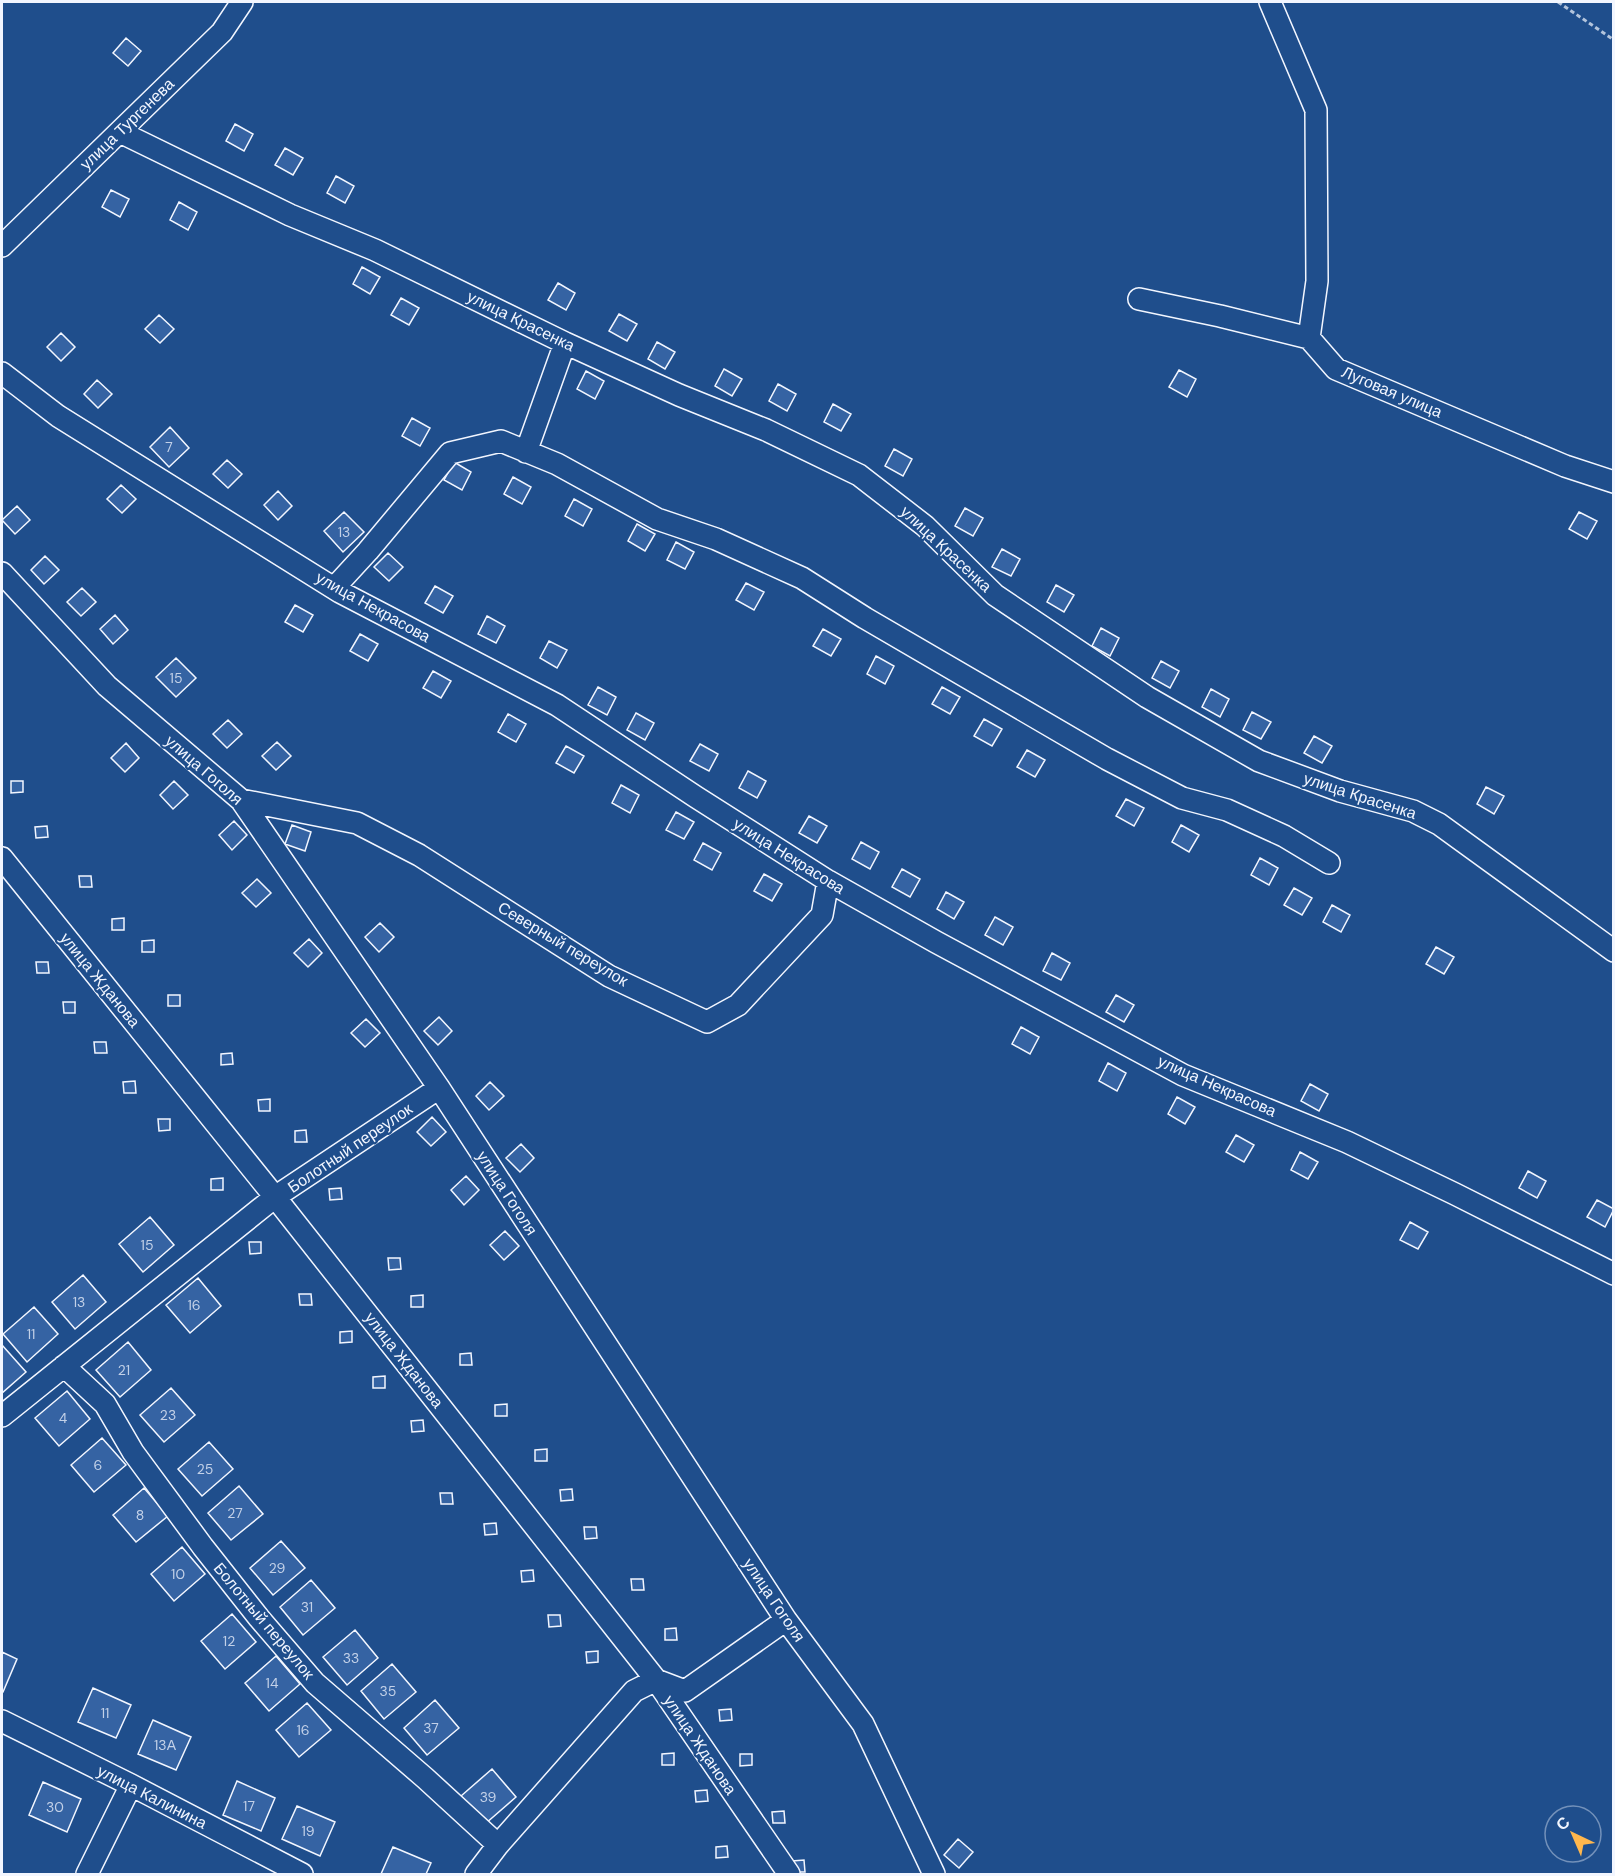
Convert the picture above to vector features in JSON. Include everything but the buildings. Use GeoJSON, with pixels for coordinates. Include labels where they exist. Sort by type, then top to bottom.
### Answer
{"type":"FeatureCollection","features":[{"type":"Feature","properties":{"kind":"street","name":"улица Тургенева"},"geometry":{"type":"LineString","coordinates":[[4,244],[222,32],[242,2]]}},
{"type":"Feature","properties":{"kind":"street"},"geometry":{"type":"LineString","coordinates":[[1139,299],[1309,338],[1317,281],[1316,110],[1270,2]]}},
{"type":"Feature","properties":{"kind":"street","name":"улица Красенка"},"geometry":{"type":"LineString","coordinates":[[120,132],[290,215],[375,250],[565,343],[680,395],[766,430],[860,475],[926,526],[995,595],[1147,697],[1259,761],[1340,791],[1413,811],[1439,824],[1614,951]]}},
{"type":"Feature","properties":{"kind":"street","name":"Луговая улица"},"geometry":{"type":"LineString","coordinates":[[1309,338],[1336,369],[1565,466],[1614,482]]}},
{"type":"Feature","properties":{"kind":"street"},"geometry":{"type":"LineString","coordinates":[[526,452],[565,343]]}},
{"type":"Feature","properties":{"kind":"street","name":"улица Некрасова"},"geometry":{"type":"LineString","coordinates":[[2,373],[58,416],[334,588],[557,705],[828,881],[1183,1075],[1347,1142],[1614,1274]]}},
{"type":"Feature","properties":{"kind":"street"},"geometry":{"type":"LineString","coordinates":[[334,588],[450,453],[501,441],[556,465],[657,519],[716,538],[802,578],[865,618],[1107,759],[1182,798],[1227,810],[1284,836],[1329,863]]}},
{"type":"Feature","properties":{"kind":"street","name":"улица Гоголя"},"geometry":{"type":"LineString","coordinates":[[2,573],[106,687],[241,800],[439,1088],[786,1620],[863,1725],[934,1875]]}},
{"type":"Feature","properties":{"kind":"street","name":"Северный переулок"},"geometry":{"type":"LineString","coordinates":[[241,800],[357,823],[419,855],[609,976],[707,1022],[738,1005],[822,915],[828,881]]}},
{"type":"Feature","properties":{"kind":"street","name":"улица Жданова"},"geometry":{"type":"LineString","coordinates":[[2,858],[276,1197],[656,1680],[789,1875]]}},
{"type":"Feature","properties":{"kind":"street","name":"Болотный переулок"},"geometry":{"type":"LineString","coordinates":[[2,1416],[276,1197],[439,1088]]}},
{"type":"Feature","properties":{"kind":"street","name":"Болотный переулок"},"geometry":{"type":"LineString","coordinates":[[64,1366],[105,1404],[133,1452],[203,1547],[315,1683],[498,1845]]}},
{"type":"Feature","properties":{"kind":"street"},"geometry":{"type":"LineString","coordinates":[[476,1875],[498,1845],[634,1691],[656,1680],[685,1691],[786,1620]]}},
{"type":"Feature","properties":{"kind":"street","name":"улица Калинина"},"geometry":{"type":"LineString","coordinates":[[2,1721],[131,1785],[302,1875]]}},
{"type":"Feature","properties":{"kind":"street"},"geometry":{"type":"LineString","coordinates":[[87,1875],[131,1785]]}},
{"type":"Feature","properties":{"kind":"path"},"geometry":{"type":"LineString","coordinates":[[1558,2],[1614,40]]}}]}
